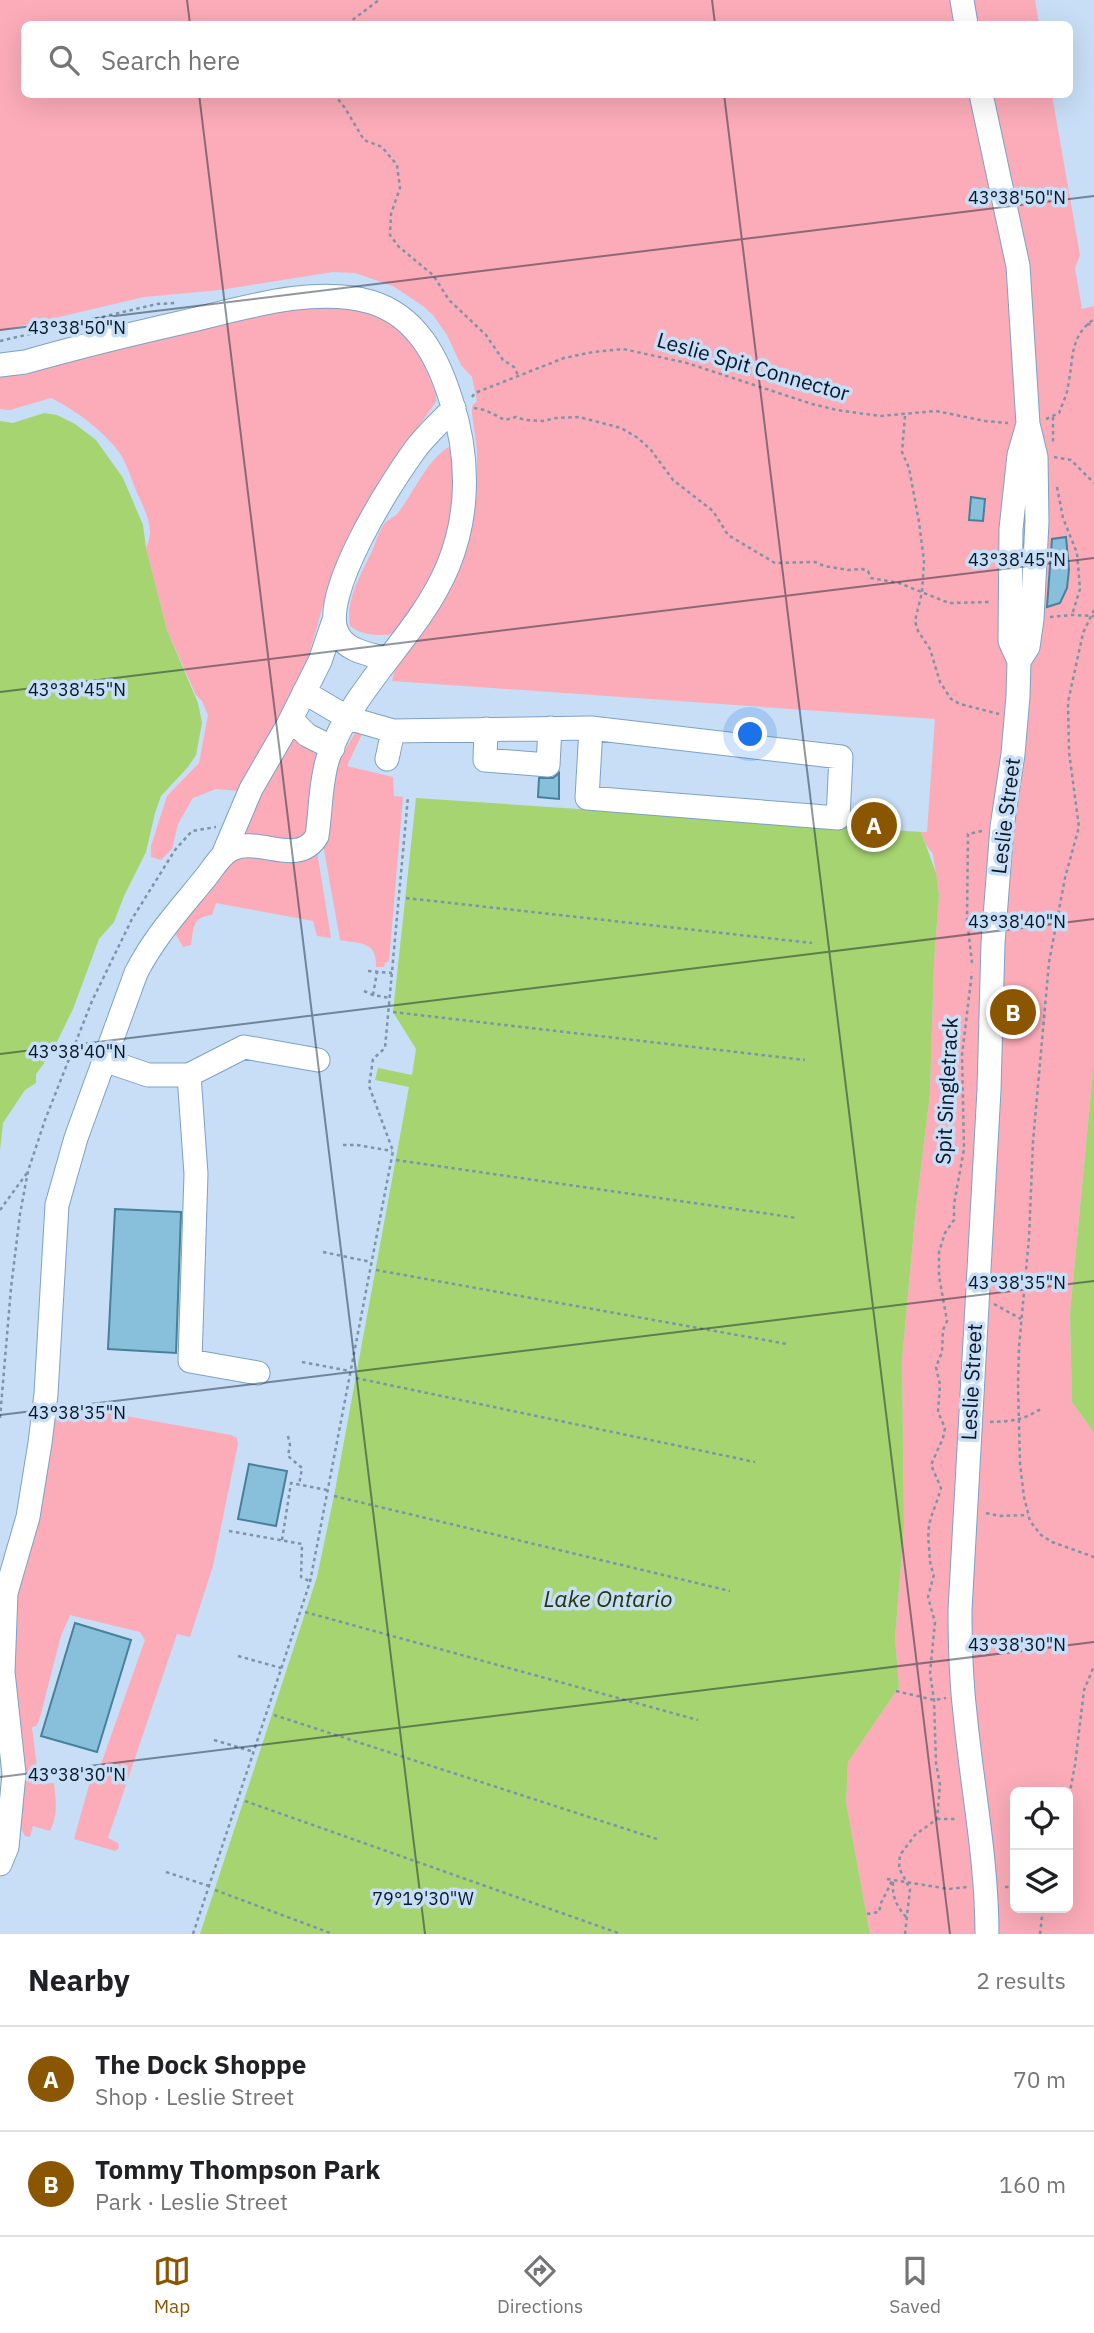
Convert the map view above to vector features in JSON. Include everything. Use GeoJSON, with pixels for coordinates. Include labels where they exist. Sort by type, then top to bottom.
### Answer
{"type":"FeatureCollection","features":[{"type":"Feature","properties":{"kind":"street"},"geometry":{"type":"LineString","coordinates":[[962,0],[966,21]]}},
{"type":"Feature","properties":{"kind":"street","name":"Leslie Street"},"geometry":{"type":"LineString","coordinates":[[982,98],[1018,266],[1028,424],[1035,457],[1037,522],[1032,619],[1028,647],[1019,661]]}},
{"type":"Feature","properties":{"kind":"street"},"geometry":{"type":"LineString","coordinates":[[0,365],[25,362],[270,302],[346,297],[373,303],[397,315],[417,331],[463,408],[462,437],[466,471],[457,541],[434,594],[372,676],[333,748],[323,776],[318,829],[313,842],[308,848],[294,851],[242,846],[223,855]]}},
{"type":"Feature","properties":{"kind":"street"},"geometry":{"type":"LineString","coordinates":[[0,1864],[7,1847],[14,1774],[3,1672],[6,1593],[28,1517],[40,1443],[46,1394],[57,1205],[76,1138],[136,973],[146,954],[223,855],[251,789],[320,661],[334,623],[338,590],[381,501],[418,446],[463,408]]}},
{"type":"Feature","properties":{"kind":"street","name":"Leslie Street"},"geometry":{"type":"LineString","coordinates":[[986,1934],[986,1887],[961,1668],[960,1610],[989,1090],[993,943],[1002,827],[1016,718],[1019,661],[1010,641],[1011,529],[1019,455],[1028,424]]}},
{"type":"Feature","properties":{"kind":"street"},"geometry":{"type":"LineString","coordinates":[[334,623],[345,644],[355,650],[386,659]]}},
{"type":"Feature","properties":{"kind":"street"},"geometry":{"type":"LineString","coordinates":[[304,692],[348,718],[393,731],[591,728],[841,757],[838,818],[587,797],[591,728]]}},
{"type":"Feature","properties":{"kind":"street"},"geometry":{"type":"LineString","coordinates":[[291,719],[307,735],[333,748]]}},
{"type":"Feature","properties":{"kind":"street"},"geometry":{"type":"LineString","coordinates":[[486,729],[485,760],[548,765],[550,729]]}},
{"type":"Feature","properties":{"kind":"street"},"geometry":{"type":"LineString","coordinates":[[387,759],[393,731]]}},
{"type":"Feature","properties":{"kind":"street"},"geometry":{"type":"LineString","coordinates":[[104,1060],[148,1075],[188,1074],[244,1047],[318,1060]]}},
{"type":"Feature","properties":{"kind":"street"},"geometry":{"type":"LineString","coordinates":[[188,1074],[196,1174],[190,1361],[258,1373]]}},
{"type":"Feature","properties":{"kind":"path"},"geometry":{"type":"LineString","coordinates":[[351,21],[379,0]]}},
{"type":"Feature","properties":{"kind":"path"},"geometry":{"type":"LineString","coordinates":[[337,98],[364,140],[382,147],[397,165],[400,188],[391,214],[390,235],[399,247],[433,275],[449,300],[486,335],[503,360],[514,367],[518,376]]}},
{"type":"Feature","properties":{"kind":"path"},"geometry":{"type":"LineString","coordinates":[[1052,462],[1053,417],[1059,413],[1068,389],[1075,342],[1080,331],[1094,319]]}},
{"type":"Feature","properties":{"kind":"path"},"geometry":{"type":"LineString","coordinates":[[1087,324],[1094,326]]}},
{"type":"Feature","properties":{"kind":"path","name":"Leslie Spit Connector"},"geometry":{"type":"LineString","coordinates":[[475,393],[564,358],[623,349],[687,363],[812,404],[863,414],[936,411],[985,421],[1028,424],[1053,417]]}},
{"type":"Feature","properties":{"kind":"path"},"geometry":{"type":"LineString","coordinates":[[463,408],[485,410],[505,420],[516,417],[543,421],[579,417],[621,428],[651,450],[673,480],[713,510],[728,535],[775,563],[816,562],[848,570],[862,569],[868,571],[871,578],[899,583],[949,603],[1011,601]]}},
{"type":"Feature","properties":{"kind":"path"},"geometry":{"type":"LineString","coordinates":[[905,414],[902,452],[909,468],[924,561],[922,592],[915,621],[918,631],[930,649],[940,682],[951,699],[960,704],[1016,718]]}},
{"type":"Feature","properties":{"kind":"path"},"geometry":{"type":"LineString","coordinates":[[1053,457],[1071,460],[1094,483]]}},
{"type":"Feature","properties":{"kind":"path"},"geometry":{"type":"LineString","coordinates":[[1055,475],[1063,518],[1077,552],[1080,589],[1072,615]]}},
{"type":"Feature","properties":{"kind":"path"},"geometry":{"type":"LineString","coordinates":[[1094,610],[1081,638],[1068,702],[1069,752],[1079,825],[1065,878],[1049,962],[1021,1319],[1018,1421],[1020,1464],[1028,1515],[1037,1530],[1047,1539],[1094,1557]]}},
{"type":"Feature","properties":{"kind":"path"},"geometry":{"type":"LineString","coordinates":[[1032,619],[1072,615],[1092,617]]}},
{"type":"Feature","properties":{"kind":"path"},"geometry":{"type":"LineString","coordinates":[[193,1934],[310,1582],[393,1151],[369,1086],[373,1059],[385,1048],[408,797]]}},
{"type":"Feature","properties":{"kind":"path","name":"Spit Singletrack"},"geometry":{"type":"LineString","coordinates":[[905,1934],[910,1889],[898,1868],[900,1855],[915,1835],[937,1819],[940,1785],[930,1673],[935,1622],[928,1597],[934,1574],[929,1564],[927,1538],[928,1522],[941,1488],[931,1465],[943,1438],[944,1428],[938,1412],[940,1385],[936,1367],[942,1352],[943,1330],[947,1321],[939,1276],[939,1252],[945,1233],[954,1220],[954,1204],[964,1149],[962,1055],[967,1031],[970,977],[974,968],[967,919],[968,834],[1002,827]]}},
{"type":"Feature","properties":{"kind":"path"},"geometry":{"type":"LineString","coordinates":[[406,898],[811,943]]}},
{"type":"Feature","properties":{"kind":"path"},"geometry":{"type":"LineString","coordinates":[[368,971],[392,973]]}},
{"type":"Feature","properties":{"kind":"path"},"geometry":{"type":"LineString","coordinates":[[373,995],[377,972]]}},
{"type":"Feature","properties":{"kind":"path"},"geometry":{"type":"LineString","coordinates":[[364,990],[373,995],[390,998]]}},
{"type":"Feature","properties":{"kind":"path"},"geometry":{"type":"LineString","coordinates":[[393,1012],[805,1060]]}},
{"type":"Feature","properties":{"kind":"path"},"geometry":{"type":"LineString","coordinates":[[343,1145],[393,1151]]}},
{"type":"Feature","properties":{"kind":"path"},"geometry":{"type":"LineString","coordinates":[[396,1160],[797,1218]]}},
{"type":"Feature","properties":{"kind":"path"},"geometry":{"type":"LineString","coordinates":[[0,1210],[28,1171]]}},
{"type":"Feature","properties":{"kind":"path"},"geometry":{"type":"LineString","coordinates":[[323,1252],[372,1262]]}},
{"type":"Feature","properties":{"kind":"path"},"geometry":{"type":"LineString","coordinates":[[376,1270],[787,1344]]}},
{"type":"Feature","properties":{"kind":"path"},"geometry":{"type":"LineString","coordinates":[[977,1300],[998,1305],[1021,1319]]}},
{"type":"Feature","properties":{"kind":"path"},"geometry":{"type":"LineString","coordinates":[[302,1362],[351,1371]]}},
{"type":"Feature","properties":{"kind":"path"},"geometry":{"type":"LineString","coordinates":[[356,1378],[755,1462]]}},
{"type":"Feature","properties":{"kind":"path"},"geometry":{"type":"LineString","coordinates":[[970,1424],[1018,1421],[1027,1419],[1042,1408]]}},
{"type":"Feature","properties":{"kind":"path"},"geometry":{"type":"LineString","coordinates":[[288,1436],[288,1456],[302,1468],[299,1485]]}},
{"type":"Feature","properties":{"kind":"path"},"geometry":{"type":"LineString","coordinates":[[282,1541],[291,1483],[327,1490]]}},
{"type":"Feature","properties":{"kind":"path"},"geometry":{"type":"LineString","coordinates":[[334,1496],[730,1591]]}},
{"type":"Feature","properties":{"kind":"path"},"geometry":{"type":"LineString","coordinates":[[965,1509],[999,1516],[1028,1515]]}},
{"type":"Feature","properties":{"kind":"path"},"geometry":{"type":"LineString","coordinates":[[229,1531],[302,1544],[301,1577],[310,1582]]}},
{"type":"Feature","properties":{"kind":"path"},"geometry":{"type":"LineString","coordinates":[[305,1612],[698,1720]]}},
{"type":"Feature","properties":{"kind":"path"},"geometry":{"type":"LineString","coordinates":[[238,1656],[281,1668]]}},
{"type":"Feature","properties":{"kind":"path"},"geometry":{"type":"LineString","coordinates":[[1071,1787],[1084,1690],[1094,1666]]}},
{"type":"Feature","properties":{"kind":"path"},"geometry":{"type":"LineString","coordinates":[[896,1691],[934,1700]]}},
{"type":"Feature","properties":{"kind":"path"},"geometry":{"type":"LineString","coordinates":[[274,1715],[660,1840]]}},
{"type":"Feature","properties":{"kind":"path"},"geometry":{"type":"LineString","coordinates":[[214,1740],[254,1752]]}},
{"type":"Feature","properties":{"kind":"path"},"geometry":{"type":"LineString","coordinates":[[245,1801],[621,1934]]}},
{"type":"Feature","properties":{"kind":"path"},"geometry":{"type":"LineString","coordinates":[[166,1872],[209,1886]]}},
{"type":"Feature","properties":{"kind":"path"},"geometry":{"type":"LineString","coordinates":[[887,1879],[948,1889],[986,1887]]}},
{"type":"Feature","properties":{"kind":"path"},"geometry":{"type":"LineString","coordinates":[[867,1914],[879,1912],[893,1879]]}},
{"type":"Feature","properties":{"kind":"path"},"geometry":{"type":"LineString","coordinates":[[893,1879],[892,1894],[897,1906],[908,1919]]}},
{"type":"Feature","properties":{"kind":"path"},"geometry":{"type":"LineString","coordinates":[[215,1889],[333,1934]]}},
{"type":"Feature","properties":{"kind":"path"},"geometry":{"type":"LineString","coordinates":[[1040,1934],[1042,1913]]}},
{"type":"Feature","properties":{"kind":"shaded area"},"geometry":{"type":"Polygon","coordinates":[[[0,0],[1035,0],[1038,21],[21,21],[21,98],[1053,98],[1080,255],[1075,268],[1082,309],[1094,306],[1094,1061],[1070,1313],[1072,1402],[1094,1433],[1094,1934],[870,1934],[846,1802],[848,1762],[899,1687],[895,1638],[904,1527],[902,1360],[930,1093],[939,895],[933,854],[921,832],[927,832],[935,719],[392,681],[404,654],[445,598],[467,538],[477,475],[472,406],[477,401],[472,377],[461,365],[447,335],[433,315],[393,286],[355,273],[333,272],[220,290],[144,297],[0,331],[0,0]]]}},
{"type":"Feature","properties":{"kind":"shaded area"},"geometry":{"type":"Polygon","coordinates":[[[317,305],[344,305],[388,320],[417,347],[436,394],[436,402],[402,449],[351,539],[327,591],[306,665],[305,682],[239,791],[216,789],[193,798],[178,824],[172,849],[161,860],[151,857],[151,846],[167,796],[199,763],[208,715],[196,695],[167,630],[146,548],[150,535],[147,516],[122,457],[96,428],[51,398],[10,410],[0,409],[0,374],[193,329],[317,305]]]}},
{"type":"Feature","properties":{"kind":"shaded area"},"geometry":{"type":"Polygon","coordinates":[[[455,445],[449,531],[439,564],[428,587],[394,634],[360,632],[350,626],[352,596],[382,527],[397,514],[438,456],[455,445]]]}},
{"type":"Feature","properties":{"kind":"shaded area"},"geometry":{"type":"Polygon","coordinates":[[[294,730],[317,748],[309,835],[299,843],[247,837],[243,833],[244,821],[294,730]]]}},
{"type":"Feature","properties":{"kind":"shaded area"},"geometry":{"type":"Polygon","coordinates":[[[355,733],[362,734],[347,766],[393,777],[394,796],[403,797],[389,961],[384,967],[376,967],[371,948],[361,943],[340,940],[323,844],[335,767],[355,733]]]}},
{"type":"Feature","properties":{"kind":"shaded area"},"geometry":{"type":"Polygon","coordinates":[[[317,851],[331,938],[317,936],[313,921],[216,903],[212,915],[201,918],[195,924],[191,945],[183,947],[174,931],[228,863],[240,856],[317,851]]]}},
{"type":"Feature","properties":{"kind":"shaded area"},"geometry":{"type":"Polygon","coordinates":[[[65,1405],[231,1435],[237,1438],[238,1444],[213,1566],[190,1637],[177,1634],[108,1838],[118,1843],[119,1848],[115,1851],[74,1839],[93,1771],[100,1767],[145,1640],[140,1632],[70,1615],[61,1636],[39,1721],[32,1727],[39,1784],[54,1783],[54,1819],[50,1831],[33,1826],[30,1837],[25,1836],[18,1823],[11,1671],[14,1608],[53,1412],[57,1407],[65,1405]]]}},
{"type":"Feature","properties":{"kind":"water"},"geometry":{"type":"Polygon","coordinates":[[[44,413],[57,415],[75,424],[96,440],[123,478],[143,525],[146,548],[167,630],[198,703],[202,723],[196,755],[161,796],[146,852],[114,922],[99,939],[73,1009],[51,1054],[36,1074],[36,1083],[25,1090],[3,1123],[0,1150],[0,421],[13,423],[44,413]]]}},
{"type":"Feature","properties":{"kind":"water","name":"Lake Ontario"},"geometry":{"type":"Polygon","coordinates":[[[416,798],[921,832],[936,873],[939,895],[930,1093],[902,1360],[904,1527],[895,1638],[899,1687],[848,1762],[846,1802],[870,1934],[200,1934],[317,1577],[334,1496],[409,1087],[375,1080],[378,1068],[412,1075],[416,1049],[393,1012],[416,798]]]}},
{"type":"Feature","properties":{"kind":"water"},"geometry":{"type":"Polygon","coordinates":[[[1094,1061],[1094,1433],[1072,1402],[1070,1313],[1094,1061]]]}},
{"type":"Feature","properties":{"kind":"building"},"geometry":{"type":"Polygon","coordinates":[[[971,497],[985,499],[983,521],[969,520],[971,497]]]}},
{"type":"Feature","properties":{"kind":"building"},"geometry":{"type":"Polygon","coordinates":[[[1066,537],[1069,569],[1067,588],[1060,603],[1047,607],[1052,539],[1066,537]]]}},
{"type":"Feature","properties":{"kind":"building"},"geometry":{"type":"Polygon","coordinates":[[[559,773],[559,799],[538,797],[539,778],[553,778],[559,773]]]}},
{"type":"Feature","properties":{"kind":"building"},"geometry":{"type":"Polygon","coordinates":[[[115,1209],[181,1212],[176,1353],[108,1349],[115,1209]]]}},
{"type":"Feature","properties":{"kind":"building"},"geometry":{"type":"Polygon","coordinates":[[[249,1464],[287,1471],[276,1526],[238,1519],[249,1464]]]}},
{"type":"Feature","properties":{"kind":"building"},"geometry":{"type":"Polygon","coordinates":[[[75,1623],[131,1640],[97,1752],[41,1736],[75,1623]]]}},
{"type":"Feature","properties":{"kind":"place","name":"The Dock Shoppe"},"geometry":{"type":"Point","coordinates":[874,825]}},
{"type":"Feature","properties":{"kind":"place","name":"Tommy Thompson Park"},"geometry":{"type":"Point","coordinates":[1013,1012]}}]}
